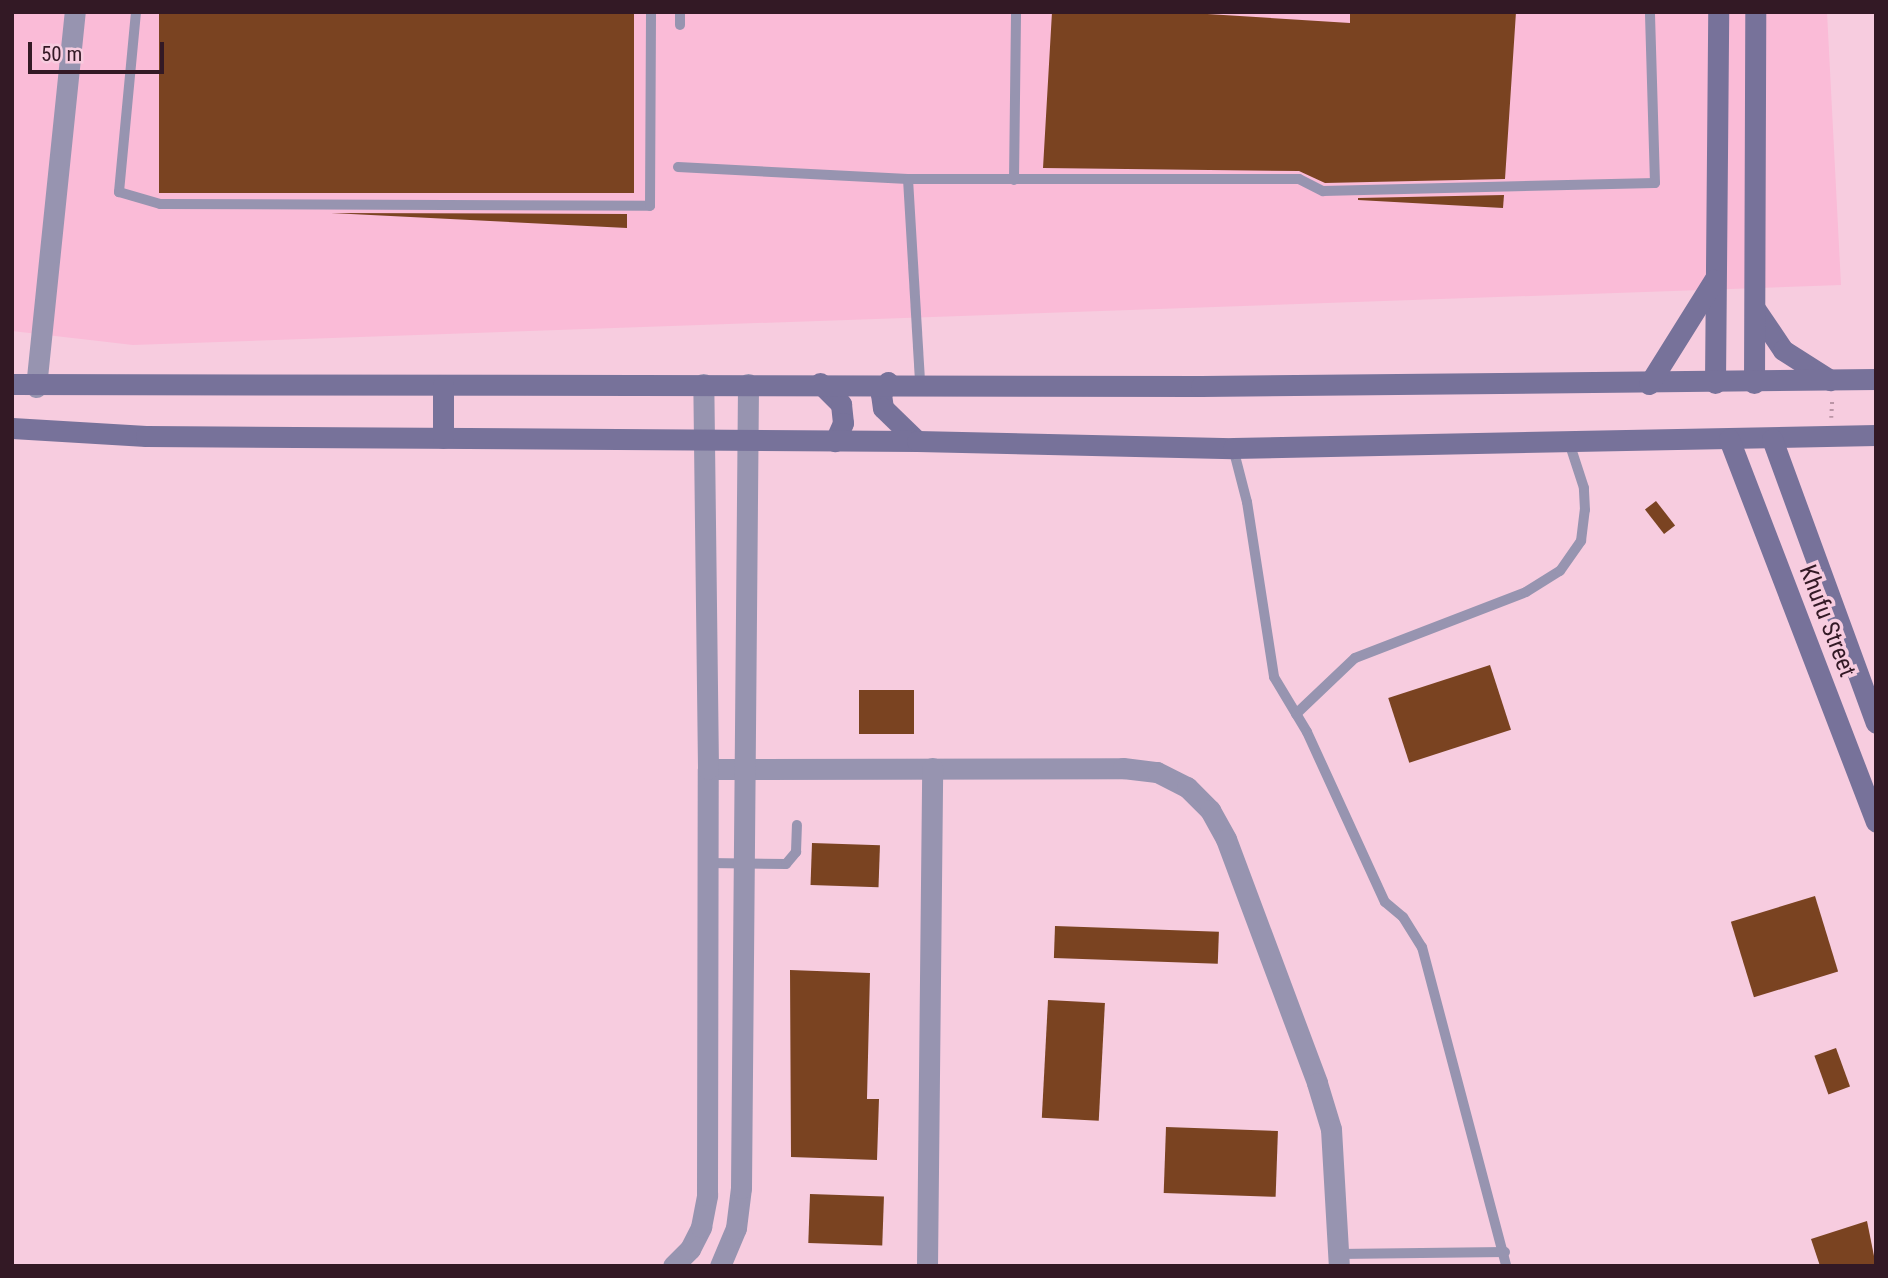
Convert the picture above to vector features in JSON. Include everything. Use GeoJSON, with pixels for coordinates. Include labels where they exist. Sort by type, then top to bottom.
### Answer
{"type":"FeatureCollection","features":[{"type":"Feature","properties":{"kind":"street"},"geometry":{"type":"LineString","coordinates":[[36,387],[75,12]]}},
{"type":"Feature","properties":{"kind":"street"},"geometry":{"type":"LineString","coordinates":[[1715,383],[1718,12]]}},
{"type":"Feature","properties":{"kind":"street"},"geometry":{"type":"LineString","coordinates":[[1754,383],[1755,12]]}},
{"type":"Feature","properties":{"kind":"street"},"geometry":{"type":"LineString","coordinates":[[1649,384],[1715,278]]}},
{"type":"Feature","properties":{"kind":"street"},"geometry":{"type":"LineString","coordinates":[[1755,308],[1783,350],[1832,381]]}},
{"type":"Feature","properties":{"kind":"street"},"geometry":{"type":"LineString","coordinates":[[12,384],[36,387],[888,382],[1649,384],[1876,379]]}},
{"type":"Feature","properties":{"kind":"street"},"geometry":{"type":"LineString","coordinates":[[888,382],[880,394],[883,408],[916,441]]}},
{"type":"Feature","properties":{"kind":"street"},"geometry":{"type":"LineString","coordinates":[[820,383],[841,404],[843,423],[835,441]]}},
{"type":"Feature","properties":{"kind":"street"},"geometry":{"type":"LineString","coordinates":[[673,1266],[690,1249],[701,1227],[707,1195],[708,769],[703,384]]}},
{"type":"Feature","properties":{"kind":"street"},"geometry":{"type":"LineString","coordinates":[[720,1266],[736,1228],[741,1188],[748,384]]}},
{"type":"Feature","properties":{"kind":"street"},"geometry":{"type":"LineString","coordinates":[[443,386],[443,438]]}},
{"type":"Feature","properties":{"kind":"street"},"geometry":{"type":"LineString","coordinates":[[12,428],[146,436],[916,441],[1234,448],[1876,435]]}},
{"type":"Feature","properties":{"kind":"street","name":"Khufu Street"},"geometry":{"type":"LineString","coordinates":[[1729,439],[1876,822]]}},
{"type":"Feature","properties":{"kind":"street","name":"Khufu Street"},"geometry":{"type":"LineString","coordinates":[[1772,439],[1876,723]]}},
{"type":"Feature","properties":{"kind":"street"},"geometry":{"type":"LineString","coordinates":[[708,769],[932,768],[1157,772],[1187,787],[1210,810],[1231,852],[1331,1129],[1339,1260]]}},
{"type":"Feature","properties":{"kind":"street"},"geometry":{"type":"LineString","coordinates":[[927,1266],[932,768]]}},
{"type":"Feature","properties":{"kind":"lane"},"geometry":{"type":"LineString","coordinates":[[136,12],[119,192],[160,204],[622,206],[650,206],[651,12]]}},
{"type":"Feature","properties":{"kind":"lane"},"geometry":{"type":"LineString","coordinates":[[680,12],[680,25]]}},
{"type":"Feature","properties":{"kind":"lane"},"geometry":{"type":"LineString","coordinates":[[1014,180],[1016,12]]}},
{"type":"Feature","properties":{"kind":"lane"},"geometry":{"type":"LineString","coordinates":[[678,167],[908,179],[1299,180],[1323,191],[1654,183],[1650,12]]}},
{"type":"Feature","properties":{"kind":"lane"},"geometry":{"type":"LineString","coordinates":[[908,179],[920,383]]}},
{"type":"Feature","properties":{"kind":"lane"},"geometry":{"type":"LineString","coordinates":[[1296,714],[1354,658],[1526,592],[1560,571],[1581,541],[1585,510],[1584,488],[1569,442]]}},
{"type":"Feature","properties":{"kind":"lane"},"geometry":{"type":"LineString","coordinates":[[1234,448],[1247,502],[1274,677],[1296,714],[1385,902],[1403,918],[1422,947],[1505,1252],[1506,1266]]}},
{"type":"Feature","properties":{"kind":"lane"},"geometry":{"type":"LineString","coordinates":[[708,863],[793,861],[797,825]]}},
{"type":"Feature","properties":{"kind":"lane"},"geometry":{"type":"LineString","coordinates":[[1339,1260],[1505,1252]]}},
{"type":"Feature","properties":{"kind":"path"},"geometry":{"type":"LineString","coordinates":[[1831,438],[1832,381]]}},
{"type":"Feature","properties":{"kind":"shaded area"},"geometry":{"type":"Polygon","coordinates":[[[12,12],[1827,12],[1841,285],[133,345],[12,331],[12,12]]]}},
{"type":"Feature","properties":{"kind":"building"},"geometry":{"type":"Polygon","coordinates":[[[159,12],[634,12],[634,193],[159,193],[159,12]]]}},
{"type":"Feature","properties":{"kind":"building"},"geometry":{"type":"Polygon","coordinates":[[[1052,12],[1175,12],[1350,23],[1350,12],[1516,12],[1505,179],[1325,183],[1299,171],[1043,168],[1052,12]]]}},
{"type":"Feature","properties":{"kind":"building"},"geometry":{"type":"Polygon","coordinates":[[[1504,195],[1503,208],[1358,200],[1358,198],[1504,195]]]}},
{"type":"Feature","properties":{"kind":"building"},"geometry":{"type":"Polygon","coordinates":[[[331,213],[627,214],[627,228],[331,213]]]}},
{"type":"Feature","properties":{"kind":"building"},"geometry":{"type":"Polygon","coordinates":[[[1656,501],[1675,525],[1664,534],[1645,510],[1656,501]]]}},
{"type":"Feature","properties":{"kind":"building"},"geometry":{"type":"Polygon","coordinates":[[[1490,665],[1511,730],[1409,763],[1388,698],[1490,665]]]}},
{"type":"Feature","properties":{"kind":"building"},"geometry":{"type":"Polygon","coordinates":[[[859,690],[914,690],[914,734],[859,734],[859,690]]]}},
{"type":"Feature","properties":{"kind":"building"},"geometry":{"type":"Polygon","coordinates":[[[812,843],[880,845],[878,887],[811,885],[812,843]]]}},
{"type":"Feature","properties":{"kind":"building"},"geometry":{"type":"Polygon","coordinates":[[[1815,896],[1838,972],[1754,997],[1731,922],[1815,896]]]}},
{"type":"Feature","properties":{"kind":"building"},"geometry":{"type":"Polygon","coordinates":[[[1055,926],[1219,932],[1218,964],[1054,958],[1055,926]]]}},
{"type":"Feature","properties":{"kind":"building"},"geometry":{"type":"Polygon","coordinates":[[[790,970],[870,973],[867,1099],[879,1099],[877,1160],[791,1157],[790,970]]]}},
{"type":"Feature","properties":{"kind":"building"},"geometry":{"type":"Polygon","coordinates":[[[1048,1000],[1105,1003],[1099,1121],[1042,1118],[1048,1000]]]}},
{"type":"Feature","properties":{"kind":"building"},"geometry":{"type":"Polygon","coordinates":[[[1836,1048],[1850,1087],[1828,1094],[1814,1056],[1836,1048]]]}},
{"type":"Feature","properties":{"kind":"building"},"geometry":{"type":"Polygon","coordinates":[[[1166,1127],[1278,1131],[1276,1197],[1164,1193],[1166,1127]]]}},
{"type":"Feature","properties":{"kind":"building"},"geometry":{"type":"Polygon","coordinates":[[[810,1194],[884,1197],[882,1246],[808,1243],[810,1194]]]}},
{"type":"Feature","properties":{"kind":"building"},"geometry":{"type":"Polygon","coordinates":[[[1867,1221],[1876,1266],[1820,1266],[1811,1239],[1867,1221]]]}}]}
